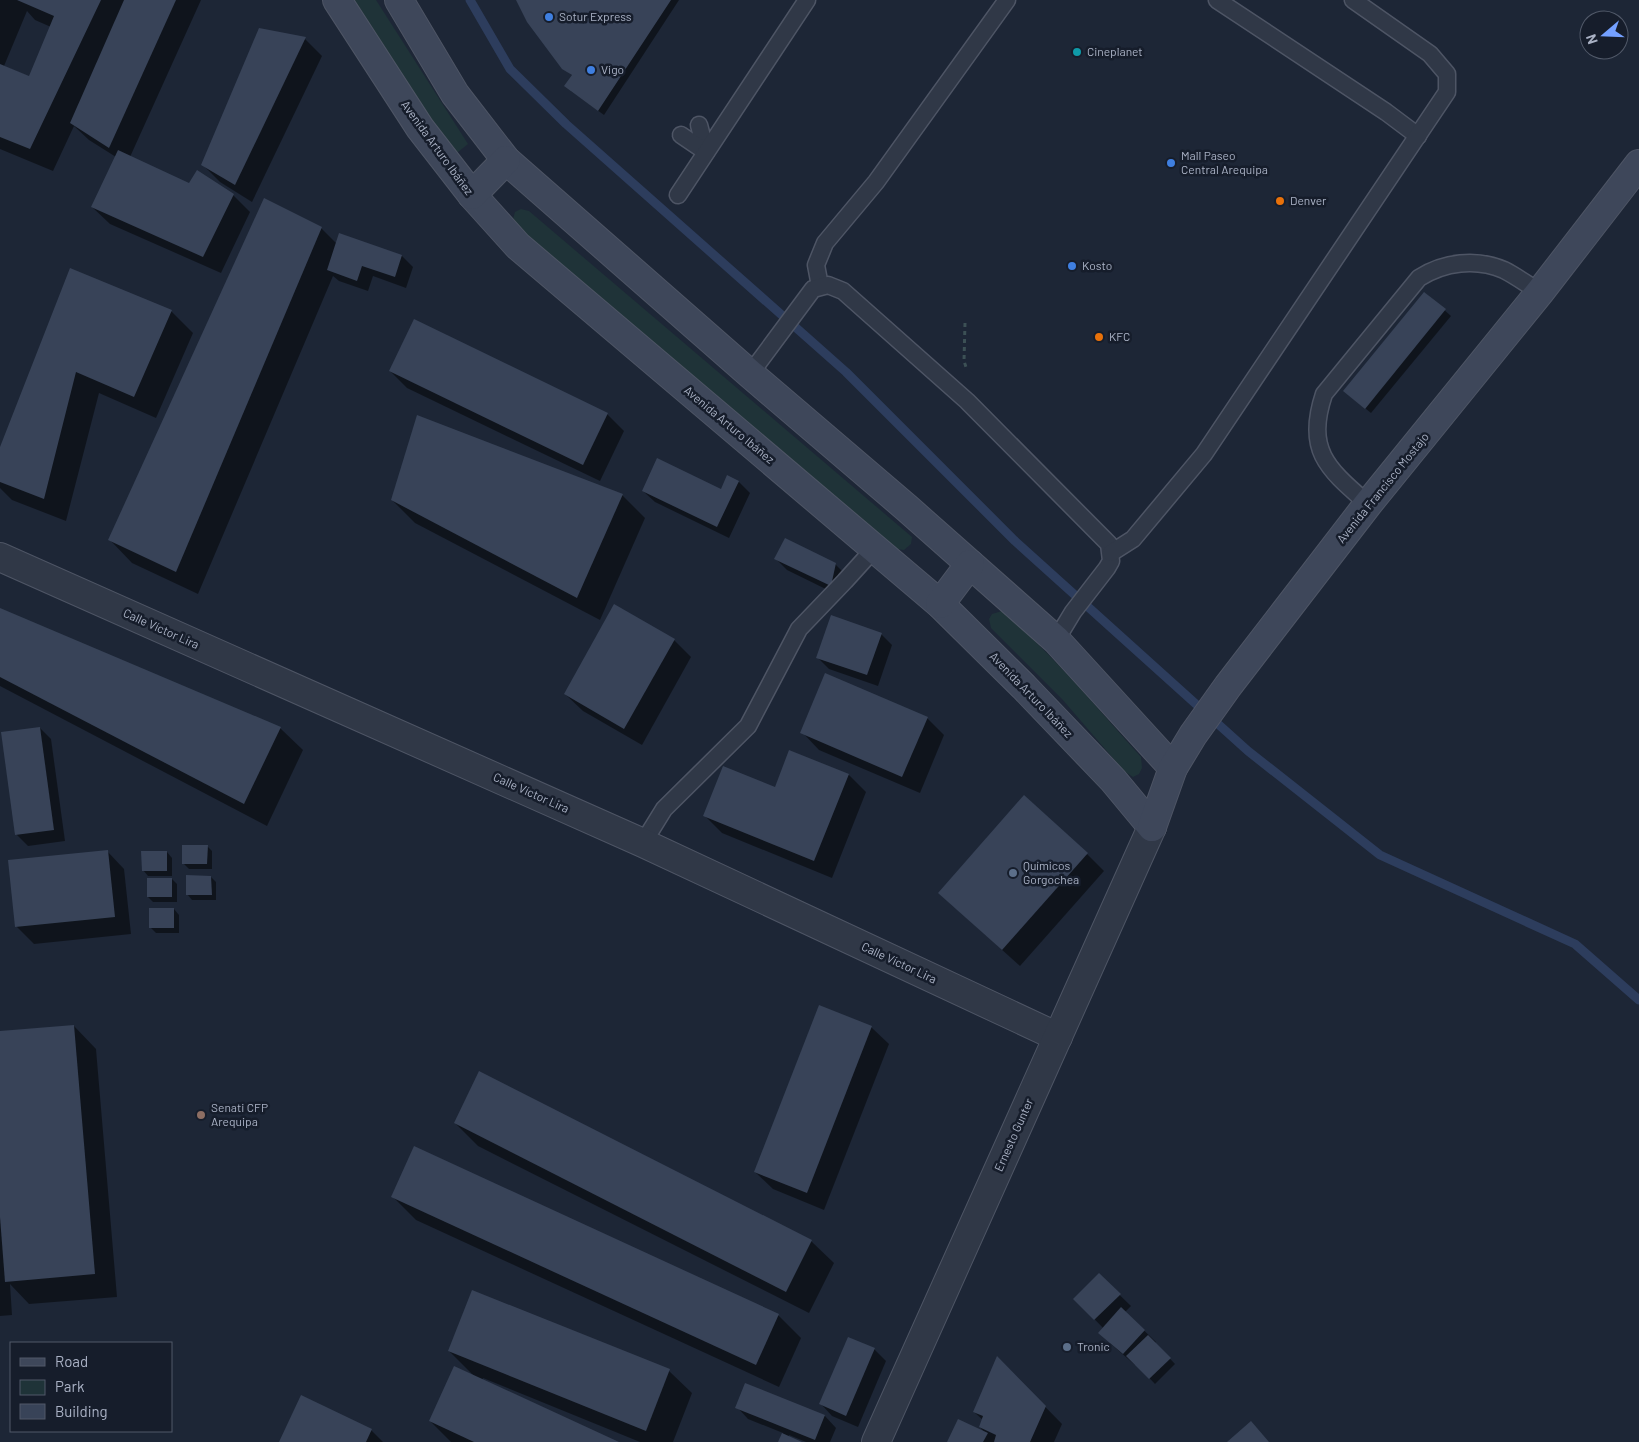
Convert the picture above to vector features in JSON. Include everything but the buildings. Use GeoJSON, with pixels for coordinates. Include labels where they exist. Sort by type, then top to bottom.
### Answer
{"type":"FeatureCollection","features":[{"type":"Feature","properties":{"kind":"main road","name":"Avenida Arturo Ibáñez"},"geometry":{"type":"LineString","coordinates":[[337,0],[420,128],[472,195],[518,246],[940,604],[1113,780],[1152,827]]}},
{"type":"Feature","properties":{"kind":"main road"},"geometry":{"type":"LineString","coordinates":[[399,0],[455,94],[506,160],[1056,640],[1173,768]]}},
{"type":"Feature","properties":{"kind":"main road"},"geometry":{"type":"LineString","coordinates":[[472,195],[506,160]]}},
{"type":"Feature","properties":{"kind":"main road","name":"Avenida Francisco Mostajo"},"geometry":{"type":"LineString","coordinates":[[1152,827],[1173,768],[1193,735],[1228,686],[1368,504],[1540,292],[1639,164]]}},
{"type":"Feature","properties":{"kind":"main road"},"geometry":{"type":"LineString","coordinates":[[940,604],[970,564]]}},
{"type":"Feature","properties":{"kind":"street","name":"Calle Víctor Lira"},"geometry":{"type":"LineString","coordinates":[[0,558],[643,843],[1058,1038]]}},
{"type":"Feature","properties":{"kind":"street","name":"Ernesto Gunter"},"geometry":{"type":"LineString","coordinates":[[876,1442],[1152,827]]}},
{"type":"Feature","properties":{"kind":"lane"},"geometry":{"type":"LineString","coordinates":[[678,195],[807,0]]}},
{"type":"Feature","properties":{"kind":"lane"},"geometry":{"type":"LineString","coordinates":[[817,287],[816,265],[825,243],[876,182],[1007,0]]}},
{"type":"Feature","properties":{"kind":"lane"},"geometry":{"type":"LineString","coordinates":[[1217,0],[1386,112],[1418,136]]}},
{"type":"Feature","properties":{"kind":"lane"},"geometry":{"type":"LineString","coordinates":[[1056,640],[1109,560],[1132,539],[1204,454],[1447,92],[1447,74],[1430,54],[1353,0]]}},
{"type":"Feature","properties":{"kind":"lane"},"geometry":{"type":"LineString","coordinates":[[699,125],[706,152]]}},
{"type":"Feature","properties":{"kind":"lane"},"geometry":{"type":"LineString","coordinates":[[681,135],[706,152]]}},
{"type":"Feature","properties":{"kind":"lane"},"geometry":{"type":"LineString","coordinates":[[1368,504],[1340,480],[1320,450],[1316,432],[1317,414],[1324,394],[1419,278],[1428,273],[1455,264],[1488,264],[1505,270],[1540,292]]}},
{"type":"Feature","properties":{"kind":"lane"},"geometry":{"type":"LineString","coordinates":[[750,374],[817,287],[828,285],[842,291],[967,401],[1109,544],[1109,560]]}},
{"type":"Feature","properties":{"kind":"lane"},"geometry":{"type":"LineString","coordinates":[[643,843],[664,809],[748,726],[799,629],[874,549]]}},
{"type":"Feature","properties":{"kind":"path"},"geometry":{"type":"LineString","coordinates":[[965,323],[964,361],[969,373]]}},
{"type":"Feature","properties":{"kind":"green space"},"geometry":{"type":"Polygon","coordinates":[[[350,0],[376,0],[468,144],[453,156],[350,0]]]}},
{"type":"Feature","properties":{"kind":"green space"},"geometry":{"type":"Polygon","coordinates":[[[521,209],[529,211],[912,537],[911,544],[904,550],[897,549],[517,226],[513,219],[515,212],[521,209]]]}},
{"type":"Feature","properties":{"kind":"green space"},"geometry":{"type":"Polygon","coordinates":[[[1002,611],[1057,663],[1141,757],[1142,768],[1139,774],[1133,777],[1124,771],[1062,699],[991,628],[989,619],[992,614],[1002,611]]]}},
{"type":"Feature","properties":{"kind":"waterway"},"geometry":{"type":"LineString","coordinates":[[470,0],[510,69],[566,124],[846,372],[1015,541],[1248,751],[1380,855],[1575,944],[1639,1000]]}},
{"type":"Feature","properties":{"kind":"place","name":"Sotur Express"},"geometry":{"type":"Point","coordinates":[549,17]}},
{"type":"Feature","properties":{"kind":"place","name":"Cineplanet"},"geometry":{"type":"Point","coordinates":[1077,52]}},
{"type":"Feature","properties":{"kind":"place","name":"Vigo"},"geometry":{"type":"Point","coordinates":[591,70]}},
{"type":"Feature","properties":{"kind":"place","name":"Mall Paseo Central Arequipa"},"geometry":{"type":"Point","coordinates":[1171,163]}},
{"type":"Feature","properties":{"kind":"place","name":"Denver"},"geometry":{"type":"Point","coordinates":[1280,201]}},
{"type":"Feature","properties":{"kind":"place","name":"Kosto"},"geometry":{"type":"Point","coordinates":[1072,266]}},
{"type":"Feature","properties":{"kind":"place","name":"KFC"},"geometry":{"type":"Point","coordinates":[1099,337]}},
{"type":"Feature","properties":{"kind":"place","name":"Químicos Gorgochea"},"geometry":{"type":"Point","coordinates":[1013,873]}},
{"type":"Feature","properties":{"kind":"place","name":"Senati CFP Arequipa"},"geometry":{"type":"Point","coordinates":[201,1115]}},
{"type":"Feature","properties":{"kind":"place","name":"Tronic"},"geometry":{"type":"Point","coordinates":[1067,1347]}}]}
